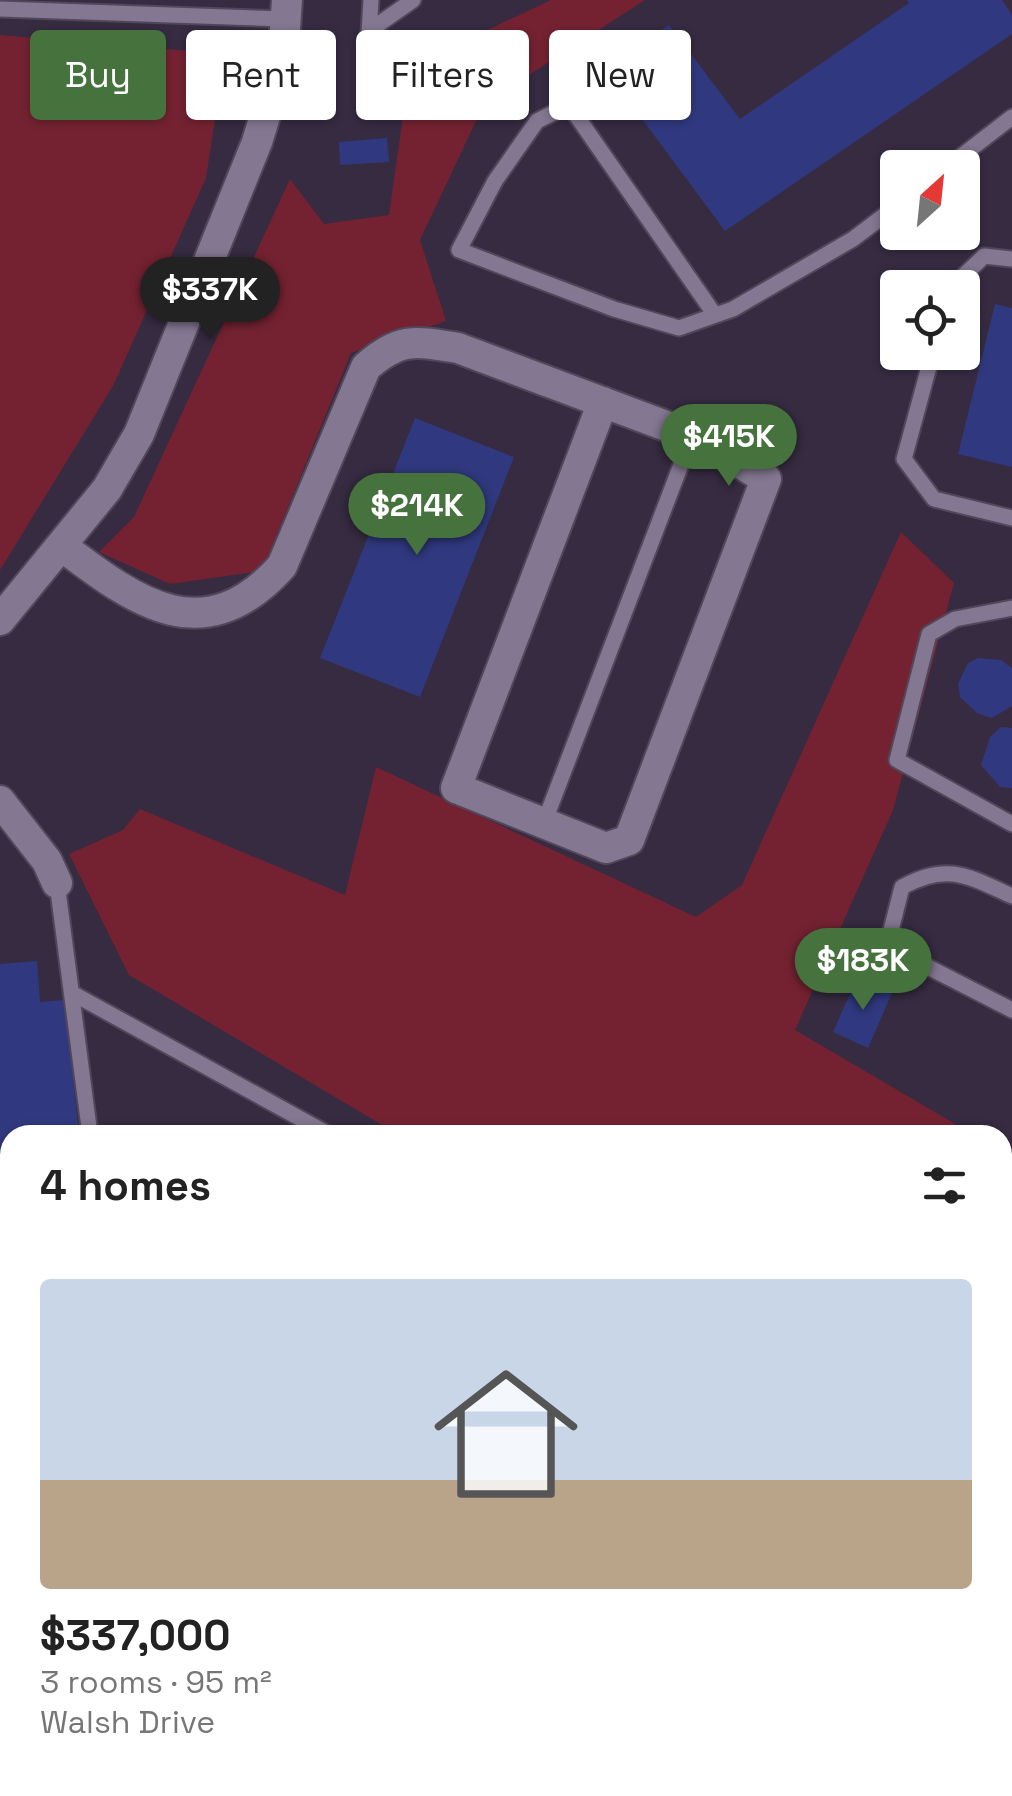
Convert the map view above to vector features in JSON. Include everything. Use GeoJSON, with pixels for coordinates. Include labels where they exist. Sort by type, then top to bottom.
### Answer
{"type":"FeatureCollection","features":[{"type":"Feature","properties":{"kind":"street"},"geometry":{"type":"LineString","coordinates":[[0,620],[107,489],[139,434],[257,142],[282,57],[287,10]]}},
{"type":"Feature","properties":{"kind":"street"},"geometry":{"type":"LineString","coordinates":[[63,547],[118,590],[151,606],[189,616],[228,606],[260,590],[282,566],[366,367],[389,346],[416,342],[458,348],[603,402],[692,436],[733,456],[766,479],[629,840],[606,848],[456,788],[603,402]]}},
{"type":"Feature","properties":{"kind":"street"},"geometry":{"type":"LineString","coordinates":[[0,801],[58,883]]}},
{"type":"Feature","properties":{"kind":"lane"},"geometry":{"type":"LineString","coordinates":[[369,30],[371,0]]}},
{"type":"Feature","properties":{"kind":"lane"},"geometry":{"type":"LineString","coordinates":[[370,30],[413,0]]}},
{"type":"Feature","properties":{"kind":"lane"},"geometry":{"type":"LineString","coordinates":[[0,10],[287,10]]}},
{"type":"Feature","properties":{"kind":"lane"},"geometry":{"type":"LineString","coordinates":[[715,316],[569,105],[536,121],[494,181],[459,250],[614,309],[680,328],[715,316],[853,239],[880,219]]}},
{"type":"Feature","properties":{"kind":"lane"},"geometry":{"type":"LineString","coordinates":[[969,150],[1012,117]]}},
{"type":"Feature","properties":{"kind":"lane"},"geometry":{"type":"LineString","coordinates":[[967,270],[984,256],[1012,259]]}},
{"type":"Feature","properties":{"kind":"lane"},"geometry":{"type":"LineString","coordinates":[[928,370],[904,460],[934,499],[1012,518]]}},
{"type":"Feature","properties":{"kind":"lane"},"geometry":{"type":"LineString","coordinates":[[544,823],[692,436]]}},
{"type":"Feature","properties":{"kind":"lane"},"geometry":{"type":"LineString","coordinates":[[1012,608],[956,619],[929,634],[897,760],[1012,824]]}},
{"type":"Feature","properties":{"kind":"lane"},"geometry":{"type":"LineString","coordinates":[[1012,896],[962,873],[927,874],[902,887],[887,946],[1012,1010]]}},
{"type":"Feature","properties":{"kind":"lane"},"geometry":{"type":"LineString","coordinates":[[58,883],[89,1125]]}},
{"type":"Feature","properties":{"kind":"lane"},"geometry":{"type":"LineString","coordinates":[[72,993],[312,1125]]}},
{"type":"Feature","properties":{"kind":"shaded area"},"geometry":{"type":"Polygon","coordinates":[[[551,0],[645,0],[599,30],[549,30],[549,62],[529,75],[529,30],[487,30],[551,0]]]}},
{"type":"Feature","properties":{"kind":"shaded area"},"geometry":{"type":"Polygon","coordinates":[[[0,35],[30,38],[30,120],[166,120],[166,49],[186,51],[186,120],[215,120],[206,178],[113,386],[0,570],[0,35]]]}},
{"type":"Feature","properties":{"kind":"shaded area"},"geometry":{"type":"Polygon","coordinates":[[[402,120],[476,120],[420,240],[446,321],[351,353],[262,571],[170,584],[99,552],[134,517],[290,179],[324,224],[389,215],[402,120]]]}},
{"type":"Feature","properties":{"kind":"shaded area"},"geometry":{"type":"Polygon","coordinates":[[[901,532],[954,583],[893,810],[795,1030],[957,1125],[382,1125],[129,975],[69,854],[123,830],[140,809],[345,895],[376,767],[696,917],[742,885],[901,532]]]}},
{"type":"Feature","properties":{"kind":"building"},"geometry":{"type":"Polygon","coordinates":[[[907,0],[1002,0],[1012,15],[1012,34],[725,231],[643,120],[691,120],[691,54],[740,119],[909,3],[907,0]]]}},
{"type":"Feature","properties":{"kind":"building"},"geometry":{"type":"Polygon","coordinates":[[[387,138],[389,162],[340,165],[339,142],[387,138]]]}},
{"type":"Feature","properties":{"kind":"building"},"geometry":{"type":"Polygon","coordinates":[[[995,304],[1012,308],[1012,467],[958,454],[995,304]]]}},
{"type":"Feature","properties":{"kind":"building"},"geometry":{"type":"Polygon","coordinates":[[[415,418],[514,457],[420,697],[320,658],[415,418]]]}},
{"type":"Feature","properties":{"kind":"building"},"geometry":{"type":"Polygon","coordinates":[[[978,658],[1001,660],[1012,668],[1012,706],[992,718],[977,713],[960,697],[958,684],[968,663],[978,658]]]}},
{"type":"Feature","properties":{"kind":"building"},"geometry":{"type":"Polygon","coordinates":[[[1001,727],[1012,728],[1012,788],[1000,787],[981,765],[990,737],[1001,727]]]}},
{"type":"Feature","properties":{"kind":"building"},"geometry":{"type":"Polygon","coordinates":[[[37,961],[40,1002],[65,1000],[78,1125],[0,1125],[0,964],[37,961]]]}},
{"type":"Feature","properties":{"kind":"building"},"geometry":{"type":"Polygon","coordinates":[[[857,978],[892,993],[868,1048],[833,1032],[857,978]]]}}]}
